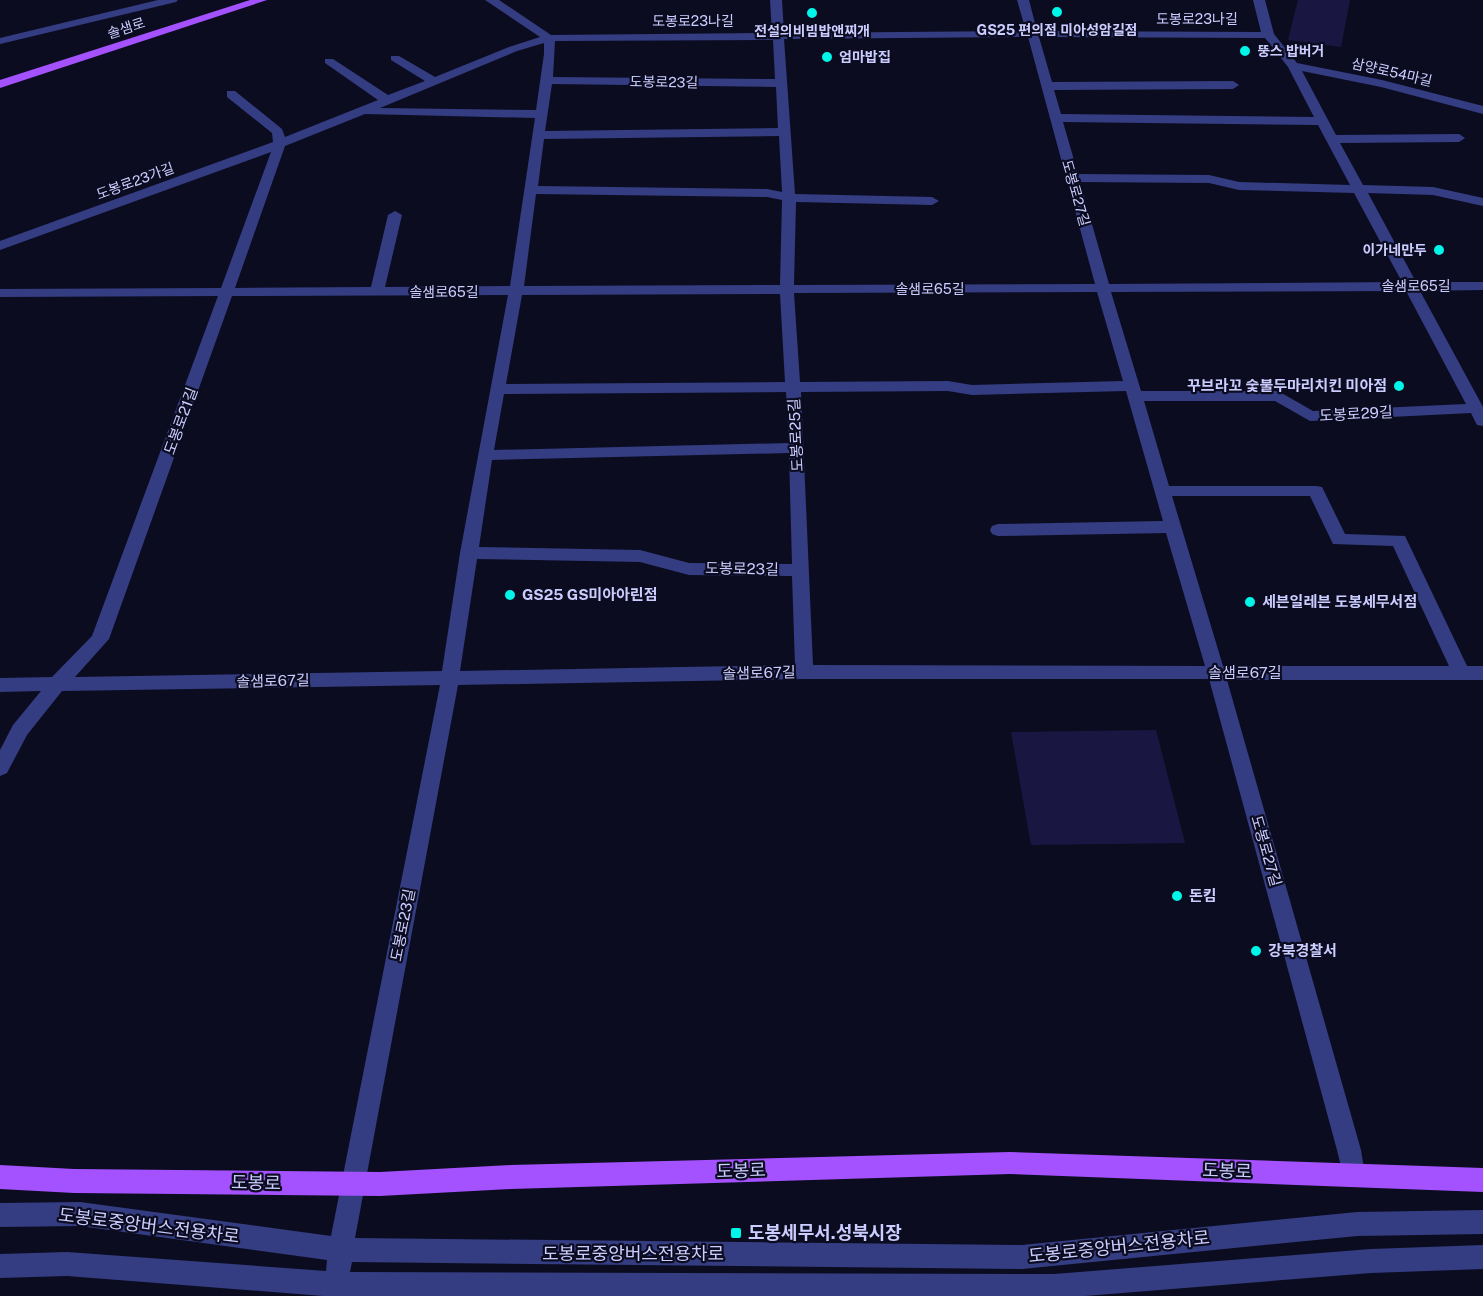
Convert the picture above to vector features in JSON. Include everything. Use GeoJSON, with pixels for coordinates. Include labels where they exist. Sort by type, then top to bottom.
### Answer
{"type":"FeatureCollection","features":[{"type":"Feature","properties":{"kind":"main road","name":"솔샘로"},"geometry":{"type":"LineString","coordinates":[[0,84],[261,0]]}},
{"type":"Feature","properties":{"kind":"main road","name":"도봉로"},"geometry":{"type":"LineString","coordinates":[[0,1177],[74,1181],[354,1184],[1010,1163],[1483,1179]]}},
{"type":"Feature","properties":{"kind":"street"},"geometry":{"type":"LineString","coordinates":[[101,0],[109,16]]}},
{"type":"Feature","properties":{"kind":"street"},"geometry":{"type":"LineString","coordinates":[[0,41],[172,0]]}},
{"type":"Feature","properties":{"kind":"street"},"geometry":{"type":"LineString","coordinates":[[491,0],[549,38]]}},
{"type":"Feature","properties":{"kind":"street","name":"도봉로25길"},"geometry":{"type":"LineString","coordinates":[[776,0],[789,198],[787,290],[797,448],[804,672]]}},
{"type":"Feature","properties":{"kind":"street","name":"도봉로27길"},"geometry":{"type":"LineString","coordinates":[[1023,0],[1103,288],[1216,673],[1349,1150],[1353,1175]]}},
{"type":"Feature","properties":{"kind":"street","name":"도봉로29길"},"geometry":{"type":"LineString","coordinates":[[1133,391],[1278,396],[1310,416],[1480,414],[1293,66],[1268,35],[1259,0]]}},
{"type":"Feature","properties":{"kind":"street","name":"도봉로23나길"},"geometry":{"type":"LineString","coordinates":[[549,38],[777,35],[1268,35]]}},
{"type":"Feature","properties":{"kind":"street","name":"도봉로23길"},"geometry":{"type":"LineString","coordinates":[[336,1290],[341,1250],[450,678],[468,553],[516,291],[547,80],[549,38]]}},
{"type":"Feature","properties":{"kind":"street","name":"도봉로23가길"},"geometry":{"type":"LineString","coordinates":[[0,246],[280,144],[513,49],[549,38]]}},
{"type":"Feature","properties":{"kind":"street"},"geometry":{"type":"LineString","coordinates":[[394,58],[434,81]]}},
{"type":"Feature","properties":{"kind":"street"},"geometry":{"type":"LineString","coordinates":[[329,61],[387,100]]}},
{"type":"Feature","properties":{"kind":"street","name":"삼양로54마길"},"geometry":{"type":"LineString","coordinates":[[1293,66],[1382,84],[1483,110]]}},
{"type":"Feature","properties":{"kind":"street","name":"도봉로23길"},"geometry":{"type":"LineString","coordinates":[[547,80],[780,83]]}},
{"type":"Feature","properties":{"kind":"street"},"geometry":{"type":"LineString","coordinates":[[1047,86],[1233,85]]}},
{"type":"Feature","properties":{"kind":"street"},"geometry":{"type":"LineString","coordinates":[[231,94],[278,132],[280,144]]}},
{"type":"Feature","properties":{"kind":"street"},"geometry":{"type":"LineString","coordinates":[[360,111],[542,114]]}},
{"type":"Feature","properties":{"kind":"street"},"geometry":{"type":"LineString","coordinates":[[1055,118],[1323,121]]}},
{"type":"Feature","properties":{"kind":"street"},"geometry":{"type":"LineString","coordinates":[[539,135],[784,132]]}},
{"type":"Feature","properties":{"kind":"street"},"geometry":{"type":"LineString","coordinates":[[1332,139],[1459,138]]}},
{"type":"Feature","properties":{"kind":"street","name":"도봉로21길"},"geometry":{"type":"LineString","coordinates":[[57,684],[100,639],[228,293],[280,144]]}},
{"type":"Feature","properties":{"kind":"street"},"geometry":{"type":"LineString","coordinates":[[1072,178],[1209,179],[1239,186],[1433,191],[1483,202]]}},
{"type":"Feature","properties":{"kind":"street"},"geometry":{"type":"LineString","coordinates":[[531,190],[766,193],[789,198],[932,201]]}},
{"type":"Feature","properties":{"kind":"street"},"geometry":{"type":"LineString","coordinates":[[377,292],[395,215]]}},
{"type":"Feature","properties":{"kind":"street","name":"솔샘로65길"},"geometry":{"type":"LineString","coordinates":[[0,293],[1483,286]]}},
{"type":"Feature","properties":{"kind":"street"},"geometry":{"type":"LineString","coordinates":[[498,389],[948,386],[972,390],[1133,391]]}},
{"type":"Feature","properties":{"kind":"street"},"geometry":{"type":"LineString","coordinates":[[485,455],[797,448]]}},
{"type":"Feature","properties":{"kind":"street"},"geometry":{"type":"LineString","coordinates":[[1163,490],[1316,491],[1339,540],[1399,540],[1461,673]]}},
{"type":"Feature","properties":{"kind":"street"},"geometry":{"type":"LineString","coordinates":[[998,530],[1174,527]]}},
{"type":"Feature","properties":{"kind":"street","name":"도봉로23길"},"geometry":{"type":"LineString","coordinates":[[468,553],[639,556],[689,569],[801,570]]}},
{"type":"Feature","properties":{"kind":"street","name":"솔샘로67길"},"geometry":{"type":"LineString","coordinates":[[0,685],[804,672],[1483,673]]}},
{"type":"Feature","properties":{"kind":"street"},"geometry":{"type":"LineString","coordinates":[[0,768],[20,730],[57,684]]}},
{"type":"Feature","properties":{"kind":"street","name":"도봉로중앙버스전용차로"},"geometry":{"type":"LineString","coordinates":[[0,1215],[80,1214],[341,1250],[1022,1257],[1357,1224],[1483,1222]]}},
{"type":"Feature","properties":{"kind":"street"},"geometry":{"type":"LineString","coordinates":[[0,1266],[67,1264],[336,1290],[1054,1286],[1371,1261],[1483,1257]]}},
{"type":"Feature","properties":{"kind":"building"},"geometry":{"type":"Polygon","coordinates":[[[1298,0],[1350,0],[1341,47],[1288,40],[1298,0]]]}},
{"type":"Feature","properties":{"kind":"building"},"geometry":{"type":"Polygon","coordinates":[[[1156,730],[1185,843],[1031,845],[1011,732],[1156,730]]]}},
{"type":"Feature","properties":{"kind":"place","name":"GS25 편의점 미아성암길점"},"geometry":{"type":"Point","coordinates":[1057,12]}},
{"type":"Feature","properties":{"kind":"place","name":"전설의비빔밥앤찌개"},"geometry":{"type":"Point","coordinates":[812,13]}},
{"type":"Feature","properties":{"kind":"place","name":"뚱스 밥버거"},"geometry":{"type":"Point","coordinates":[1245,51]}},
{"type":"Feature","properties":{"kind":"place","name":"엄마밥집"},"geometry":{"type":"Point","coordinates":[827,57]}},
{"type":"Feature","properties":{"kind":"place","name":"이가네만두"},"geometry":{"type":"Point","coordinates":[1439,250]}},
{"type":"Feature","properties":{"kind":"place","name":"꾸브라꼬 숯불두마리치킨 미아점"},"geometry":{"type":"Point","coordinates":[1399,386]}},
{"type":"Feature","properties":{"kind":"place","name":"GS25 GS미아아린점"},"geometry":{"type":"Point","coordinates":[510,595]}},
{"type":"Feature","properties":{"kind":"place","name":"세븐일레븐 도봉세무서점"},"geometry":{"type":"Point","coordinates":[1250,602]}},
{"type":"Feature","properties":{"kind":"place","name":"돈킴"},"geometry":{"type":"Point","coordinates":[1177,896]}},
{"type":"Feature","properties":{"kind":"place","name":"강북경찰서"},"geometry":{"type":"Point","coordinates":[1256,951]}},
{"type":"Feature","properties":{"kind":"place","name":"도봉세무서.성북시장"},"geometry":{"type":"Point","coordinates":[736,1233]}}]}
